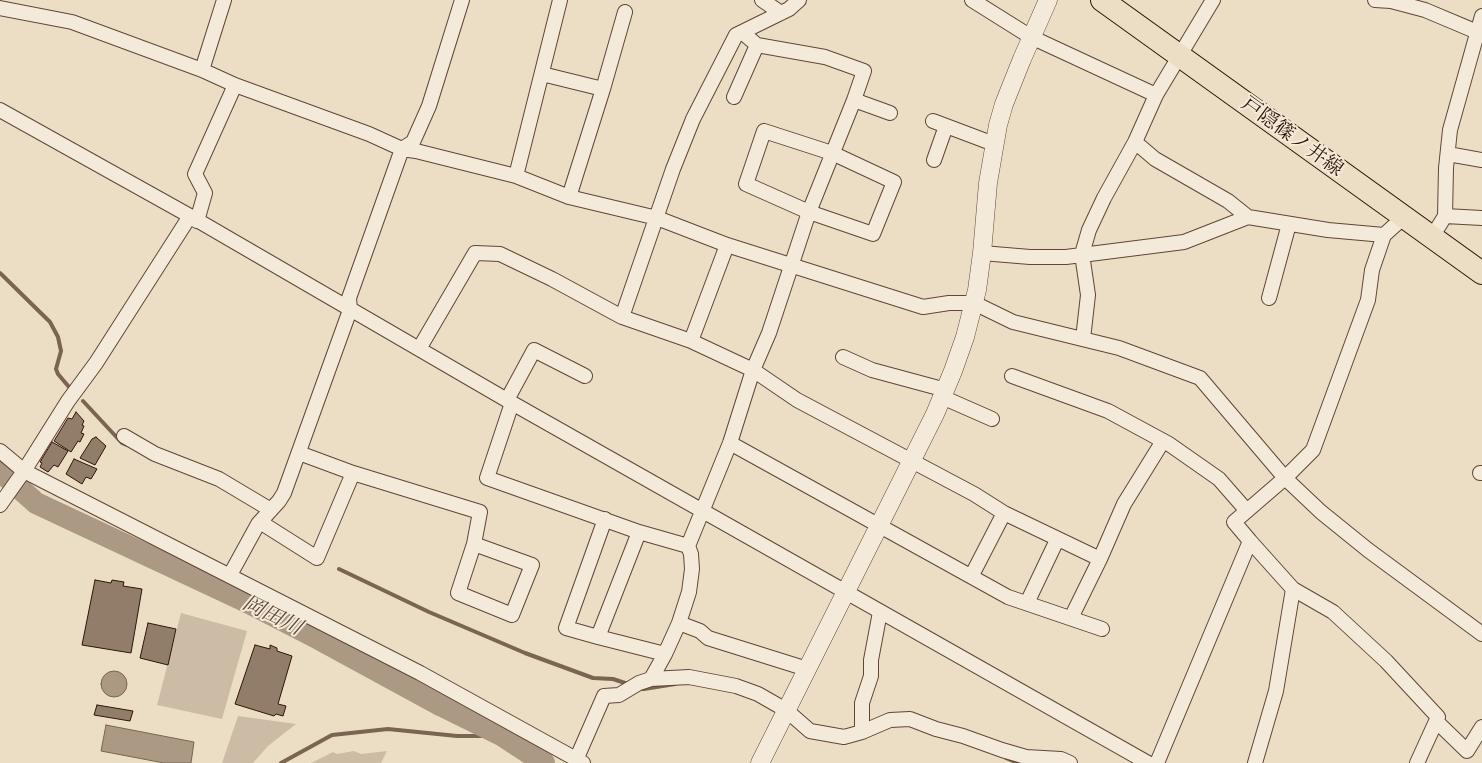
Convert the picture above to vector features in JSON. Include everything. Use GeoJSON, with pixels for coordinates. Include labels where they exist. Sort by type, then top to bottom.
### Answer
{"type":"FeatureCollection","features":[{"type":"Feature","properties":{"kind":"main road","name":"戸隠篠ノ井線"},"geometry":{"type":"LineString","coordinates":[[1102,0],[1482,273]]}},
{"type":"Feature","properties":{"kind":"street"},"geometry":{"type":"LineString","coordinates":[[202,70],[224,0]]}},
{"type":"Feature","properties":{"kind":"street"},"geometry":{"type":"LineString","coordinates":[[230,575],[260,522],[284,492],[350,310],[349,298],[402,149],[413,142],[429,106],[462,0]]}},
{"type":"Feature","properties":{"kind":"street"},"geometry":{"type":"LineString","coordinates":[[516,176],[560,0]]}},
{"type":"Feature","properties":{"kind":"street"},"geometry":{"type":"LineString","coordinates":[[762,0],[781,12]]}},
{"type":"Feature","properties":{"kind":"street"},"geometry":{"type":"LineString","coordinates":[[622,317],[673,170],[693,119],[736,35],[789,8],[799,0]]}},
{"type":"Feature","properties":{"kind":"street"},"geometry":{"type":"LineString","coordinates":[[972,0],[1031,37],[1156,95]]}},
{"type":"Feature","properties":{"kind":"street"},"geometry":{"type":"LineString","coordinates":[[760,763],[944,394],[965,337],[974,303],[982,253],[988,182],[994,144],[1004,104],[1048,0]]}},
{"type":"Feature","properties":{"kind":"street"},"geometry":{"type":"LineString","coordinates":[[1083,339],[1088,295],[1082,254],[1089,230],[1104,198],[1135,142],[1156,95],[1213,0]]}},
{"type":"Feature","properties":{"kind":"street"},"geometry":{"type":"LineString","coordinates":[[1376,0],[1425,10],[1480,33]]}},
{"type":"Feature","properties":{"kind":"street"},"geometry":{"type":"LineString","coordinates":[[0,8],[72,22],[369,134],[402,149],[516,176],[569,196],[656,218],[727,245],[922,307],[949,302],[974,303],[1013,322],[1119,348],[1157,360],[1200,378],[1285,478],[1321,512],[1368,550],[1482,634]]}},
{"type":"Feature","properties":{"kind":"street"},"geometry":{"type":"LineString","coordinates":[[569,196],[625,12]]}},
{"type":"Feature","properties":{"kind":"street"},"geometry":{"type":"LineString","coordinates":[[1432,236],[1445,216],[1450,130],[1458,97],[1480,33],[1482,16]]}},
{"type":"Feature","properties":{"kind":"street"},"geometry":{"type":"LineString","coordinates":[[652,680],[679,623],[689,592],[692,569],[691,554],[688,546],[730,443],[753,370],[769,334],[809,212],[864,71],[825,57],[756,45],[743,33]]}},
{"type":"Feature","properties":{"kind":"street"},"geometry":{"type":"LineString","coordinates":[[734,97],[756,45]]}},
{"type":"Feature","properties":{"kind":"street"},"geometry":{"type":"LineString","coordinates":[[542,74],[603,89]]}},
{"type":"Feature","properties":{"kind":"street"},"geometry":{"type":"LineString","coordinates":[[3,501],[23,473],[68,401],[96,363],[193,218],[205,193],[194,174],[235,85]]}},
{"type":"Feature","properties":{"kind":"street"},"geometry":{"type":"LineString","coordinates":[[854,100],[890,113]]}},
{"type":"Feature","properties":{"kind":"street"},"geometry":{"type":"LineString","coordinates":[[0,110],[193,218],[702,512],[1148,763]]}},
{"type":"Feature","properties":{"kind":"street"},"geometry":{"type":"LineString","coordinates":[[933,121],[994,144]]}},
{"type":"Feature","properties":{"kind":"street"},"geometry":{"type":"LineString","coordinates":[[934,160],[946,126]]}},
{"type":"Feature","properties":{"kind":"street"},"geometry":{"type":"LineString","coordinates":[[764,131],[832,153],[894,182],[873,234],[809,212],[746,184],[764,131]]}},
{"type":"Feature","properties":{"kind":"street"},"geometry":{"type":"LineString","coordinates":[[1135,142],[1155,160],[1228,201],[1248,217],[1328,230],[1384,236]]}},
{"type":"Feature","properties":{"kind":"street"},"geometry":{"type":"LineString","coordinates":[[1448,154],[1482,160]]}},
{"type":"Feature","properties":{"kind":"street"},"geometry":{"type":"LineString","coordinates":[[1445,216],[1482,218]]}},
{"type":"Feature","properties":{"kind":"street"},"geometry":{"type":"LineString","coordinates":[[982,253],[1030,257],[1066,257],[1184,242],[1248,217]]}},
{"type":"Feature","properties":{"kind":"street"},"geometry":{"type":"LineString","coordinates":[[1404,217],[1384,236],[1372,270],[1368,300],[1313,450],[1285,478],[1234,522],[1293,589],[1333,612],[1386,661],[1438,717],[1417,763]]}},
{"type":"Feature","properties":{"kind":"street"},"geometry":{"type":"LineString","coordinates":[[1269,298],[1289,224]]}},
{"type":"Feature","properties":{"kind":"street"},"geometry":{"type":"LineString","coordinates":[[690,341],[727,245]]}},
{"type":"Feature","properties":{"kind":"street"},"geometry":{"type":"LineString","coordinates":[[419,349],[475,253],[500,254],[552,279],[622,317],[690,341],[753,370],[797,400],[974,494],[1004,514],[1100,560]]}},
{"type":"Feature","properties":{"kind":"street"},"geometry":{"type":"LineString","coordinates":[[585,376],[534,350],[510,401],[487,478],[639,532],[688,546]]}},
{"type":"Feature","properties":{"kind":"street"},"geometry":{"type":"LineString","coordinates":[[843,357],[872,370],[944,394],[992,419]]}},
{"type":"Feature","properties":{"kind":"street"},"geometry":{"type":"LineString","coordinates":[[1012,376],[1108,411],[1163,440],[1220,479],[1247,511]]}},
{"type":"Feature","properties":{"kind":"street"},"geometry":{"type":"LineString","coordinates":[[124,436],[155,454],[219,479],[271,510]]}},
{"type":"Feature","properties":{"kind":"street"},"geometry":{"type":"LineString","coordinates":[[1071,618],[1100,560],[1124,504],[1163,440]]}},
{"type":"Feature","properties":{"kind":"street"},"geometry":{"type":"LineString","coordinates":[[730,443],[972,575],[1008,597],[1102,628]]}},
{"type":"Feature","properties":{"kind":"street"},"geometry":{"type":"LineString","coordinates":[[0,451],[23,473],[230,575],[420,672],[580,761],[604,696],[619,695],[639,683],[689,676],[736,686],[758,694],[786,710],[810,731],[844,737],[862,732],[890,720],[910,719],[1026,757],[1061,759],[1070,763]]}},
{"type":"Feature","properties":{"kind":"street"},"geometry":{"type":"LineString","coordinates":[[299,453],[353,473],[480,512],[474,544],[458,593],[512,615],[532,564],[474,544]]}},
{"type":"Feature","properties":{"kind":"street"},"geometry":{"type":"LineString","coordinates":[[260,522],[316,558],[353,473]]}},
{"type":"Feature","properties":{"kind":"street"},"geometry":{"type":"LineString","coordinates":[[972,575],[1004,514]]}},
{"type":"Feature","properties":{"kind":"street"},"geometry":{"type":"LineString","coordinates":[[605,519],[566,628],[665,654]]}},
{"type":"Feature","properties":{"kind":"street"},"geometry":{"type":"LineString","coordinates":[[598,637],[639,532]]}},
{"type":"Feature","properties":{"kind":"street"},"geometry":{"type":"LineString","coordinates":[[1027,603],[1057,540]]}},
{"type":"Feature","properties":{"kind":"street"},"geometry":{"type":"LineString","coordinates":[[1157,763],[1250,541]]}},
{"type":"Feature","properties":{"kind":"street"},"geometry":{"type":"LineString","coordinates":[[1255,763],[1276,690],[1293,589]]}},
{"type":"Feature","properties":{"kind":"street"},"geometry":{"type":"LineString","coordinates":[[862,732],[862,703],[871,676],[871,660],[880,612]]}},
{"type":"Feature","properties":{"kind":"street"},"geometry":{"type":"LineString","coordinates":[[679,623],[700,631],[708,638],[806,669]]}},
{"type":"Feature","properties":{"kind":"street"},"geometry":{"type":"LineString","coordinates":[[1436,721],[1467,751],[1482,727]]}},
{"type":"Feature","properties":{"kind":"shaded area"},"geometry":{"type":"Polygon","coordinates":[[[181,613],[247,631],[222,719],[157,705],[181,613]]]}},
{"type":"Feature","properties":{"kind":"shaded area"},"geometry":{"type":"Polygon","coordinates":[[[114,671],[123,675],[127,684],[123,693],[114,697],[105,693],[101,684],[105,675],[114,671]]]}},
{"type":"Feature","properties":{"kind":"shaded area"},"geometry":{"type":"Polygon","coordinates":[[[238,716],[296,724],[268,746],[253,763],[222,763],[238,716]]]}},
{"type":"Feature","properties":{"kind":"shaded area"},"geometry":{"type":"Polygon","coordinates":[[[106,725],[194,742],[191,763],[164,763],[101,751],[106,725]]]}},
{"type":"Feature","properties":{"kind":"shaded area"},"geometry":{"type":"Polygon","coordinates":[[[354,751],[361,754],[387,751],[381,763],[311,763],[333,752],[337,754],[354,751]]]}},
{"type":"Feature","properties":{"kind":"building"},"geometry":{"type":"Polygon","coordinates":[[[76,412],[84,421],[81,433],[84,434],[71,452],[54,441],[68,418],[72,419],[76,412]]]}},
{"type":"Feature","properties":{"kind":"building"},"geometry":{"type":"Polygon","coordinates":[[[96,437],[106,446],[95,465],[80,458],[92,439],[96,437]]]}},
{"type":"Feature","properties":{"kind":"building"},"geometry":{"type":"Polygon","coordinates":[[[52,442],[68,451],[58,467],[54,465],[48,472],[40,467],[42,463],[40,462],[52,442]]]}},
{"type":"Feature","properties":{"kind":"building"},"geometry":{"type":"Polygon","coordinates":[[[74,459],[97,469],[91,479],[86,477],[82,484],[66,474],[74,459]]]}},
{"type":"Feature","properties":{"kind":"building"},"geometry":{"type":"Polygon","coordinates":[[[95,580],[111,583],[112,580],[124,582],[123,586],[142,589],[131,653],[82,645],[95,580]]]}},
{"type":"Feature","properties":{"kind":"building"},"geometry":{"type":"Polygon","coordinates":[[[148,623],[176,629],[168,665],[140,658],[148,623]]]}},
{"type":"Feature","properties":{"kind":"building"},"geometry":{"type":"Polygon","coordinates":[[[255,645],[270,649],[270,645],[277,648],[277,651],[292,656],[278,704],[286,706],[283,716],[276,714],[274,716],[235,704],[255,645]]]}},
{"type":"Feature","properties":{"kind":"building"},"geometry":{"type":"Polygon","coordinates":[[[97,705],[133,711],[130,721],[94,715],[97,705]]]}},
{"type":"Feature","properties":{"kind":"waterway"},"geometry":{"type":"LineString","coordinates":[[0,273],[50,322],[58,337],[61,351],[56,369],[69,387]]}},
{"type":"Feature","properties":{"kind":"waterway"},"geometry":{"type":"LineString","coordinates":[[83,401],[122,443],[127,445]]}},
{"type":"Feature","properties":{"kind":"waterway","name":"岡田川"},"geometry":{"type":"LineString","coordinates":[[0,471],[36,503],[245,601],[442,706],[503,736],[544,763]]}},
{"type":"Feature","properties":{"kind":"waterway"},"geometry":{"type":"LineString","coordinates":[[339,569],[429,612],[525,653],[593,678],[613,679],[628,684]]}},
{"type":"Feature","properties":{"kind":"waterway"},"geometry":{"type":"LineString","coordinates":[[640,689],[675,684]]}},
{"type":"Feature","properties":{"kind":"waterway"},"geometry":{"type":"LineString","coordinates":[[281,763],[332,735],[388,729],[457,736],[503,736]]}},
{"type":"Feature","properties":{"kind":"waterway"},"geometry":{"type":"LineString","coordinates":[[1006,758],[1018,763]]}}]}
